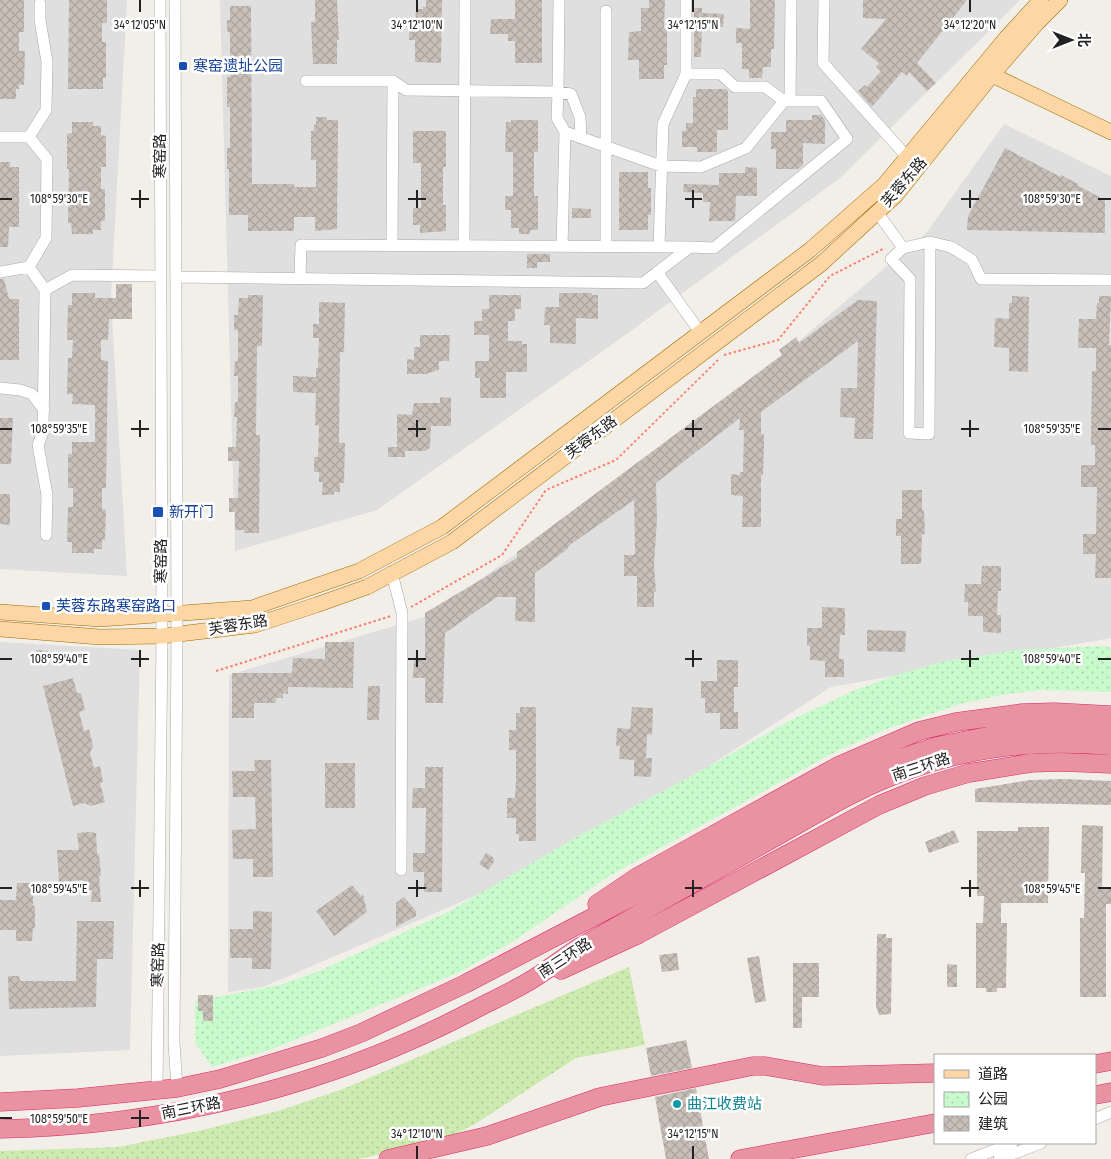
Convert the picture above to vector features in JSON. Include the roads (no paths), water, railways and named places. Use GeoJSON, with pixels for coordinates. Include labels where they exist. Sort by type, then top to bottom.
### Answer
{"type":"FeatureCollection","features":[{"type":"Feature","properties":{"kind":"highway"},"geometry":{"type":"LineString","coordinates":[[526,952],[637,877],[838,766],[889,743],[919,732],[956,722],[991,716],[1054,712],[1111,715]]}},
{"type":"Feature","properties":{"kind":"highway","name":"南三环路"},"geometry":{"type":"LineString","coordinates":[[0,1102],[47,1101],[177,1088],[228,1076],[322,1048],[361,1033],[466,984],[651,887],[848,779],[905,756],[937,746],[1008,732],[1045,730],[1111,731]]}},
{"type":"Feature","properties":{"kind":"highway","name":"南三环路"},"geometry":{"type":"LineString","coordinates":[[0,1128],[61,1126],[170,1113],[264,1093],[338,1070],[413,1040],[534,978],[576,949],[843,800],[894,775],[952,756],[1012,746],[1074,743],[1111,746]]}},
{"type":"Feature","properties":{"kind":"highway"},"geometry":{"type":"LineString","coordinates":[[534,978],[556,972],[639,934],[879,805],[925,786],[969,773],[1031,763],[1111,764]]}},
{"type":"Feature","properties":{"kind":"highway"},"geometry":{"type":"LineString","coordinates":[[1096,1064],[1111,1061]]}},
{"type":"Feature","properties":{"kind":"highway"},"geometry":{"type":"LineString","coordinates":[[418,1159],[600,1097],[753,1066],[766,1066],[824,1076],[934,1073]]}},
{"type":"Feature","properties":{"kind":"highway"},"geometry":{"type":"LineString","coordinates":[[1096,1095],[1111,1092]]}},
{"type":"Feature","properties":{"kind":"highway"},"geometry":{"type":"LineString","coordinates":[[740,1159],[934,1123]]}},
{"type":"Feature","properties":{"kind":"highway"},"geometry":{"type":"LineString","coordinates":[[388,1159],[470,1140]]}},
{"type":"Feature","properties":{"kind":"main road","name":"芙蓉东路"},"geometry":{"type":"LineString","coordinates":[[0,612],[100,620],[252,608],[360,571],[442,527],[810,250],[884,185],[1006,38],[1042,0]]}},
{"type":"Feature","properties":{"kind":"main road","name":"芙蓉东路"},"geometry":{"type":"LineString","coordinates":[[0,629],[100,637],[162,636],[255,625],[367,587],[452,542],[821,264],[896,195],[992,75],[1037,23],[1060,0]]}},
{"type":"Feature","properties":{"kind":"main road"},"geometry":{"type":"LineString","coordinates":[[992,75],[1111,132]]}},
{"type":"Feature","properties":{"kind":"street","name":"寒窑路"},"geometry":{"type":"LineString","coordinates":[[157,1091],[162,636],[160,0]]}},
{"type":"Feature","properties":{"kind":"street","name":"寒窑路"},"geometry":{"type":"LineString","coordinates":[[175,0],[177,633],[174,1044],[177,1088]]}},
{"type":"Feature","properties":{"kind":"street"},"geometry":{"type":"LineString","coordinates":[[464,246],[465,0]]}},
{"type":"Feature","properties":{"kind":"street"},"geometry":{"type":"LineString","coordinates":[[559,0],[556,118],[565,132],[562,246]]}},
{"type":"Feature","properties":{"kind":"street"},"geometry":{"type":"LineString","coordinates":[[659,247],[664,124],[686,74],[686,0]]}},
{"type":"Feature","properties":{"kind":"street"},"geometry":{"type":"LineString","coordinates":[[565,132],[662,166],[701,167],[746,148],[787,101],[791,0]]}},
{"type":"Feature","properties":{"kind":"street"},"geometry":{"type":"LineString","coordinates":[[824,0],[823,63],[908,158]]}},
{"type":"Feature","properties":{"kind":"street"},"geometry":{"type":"LineString","coordinates":[[29,137],[46,110],[47,62],[40,20],[40,4]]}},
{"type":"Feature","properties":{"kind":"street"},"geometry":{"type":"LineString","coordinates":[[606,11],[606,246]]}},
{"type":"Feature","properties":{"kind":"street"},"geometry":{"type":"LineString","coordinates":[[300,278],[301,245],[714,248],[846,139],[821,101],[787,101],[765,87],[735,87],[721,74],[686,74]]}},
{"type":"Feature","properties":{"kind":"street"},"geometry":{"type":"LineString","coordinates":[[306,81],[393,81],[406,90],[558,92],[571,94],[580,117],[581,138]]}},
{"type":"Feature","properties":{"kind":"street"},"geometry":{"type":"LineString","coordinates":[[392,245],[393,81]]}},
{"type":"Feature","properties":{"kind":"street"},"geometry":{"type":"LineString","coordinates":[[0,137],[29,137]]}},
{"type":"Feature","properties":{"kind":"street"},"geometry":{"type":"LineString","coordinates":[[0,272],[29,267],[46,238],[47,159],[29,137]]}},
{"type":"Feature","properties":{"kind":"street"},"geometry":{"type":"LineString","coordinates":[[877,212],[901,244]]}},
{"type":"Feature","properties":{"kind":"street"},"geometry":{"type":"LineString","coordinates":[[901,244],[930,242],[951,246],[972,260],[981,279],[1111,280]]}},
{"type":"Feature","properties":{"kind":"street"},"geometry":{"type":"LineString","coordinates":[[901,244],[891,259],[910,279],[909,433],[929,434],[930,242]]}},
{"type":"Feature","properties":{"kind":"street"},"geometry":{"type":"LineString","coordinates":[[176,277],[643,283],[690,247]]}},
{"type":"Feature","properties":{"kind":"street"},"geometry":{"type":"LineString","coordinates":[[29,267],[45,290],[44,410],[43,432],[38,446],[46,495],[46,535]]}},
{"type":"Feature","properties":{"kind":"street"},"geometry":{"type":"LineString","coordinates":[[656,272],[700,332]]}},
{"type":"Feature","properties":{"kind":"street"},"geometry":{"type":"LineString","coordinates":[[45,290],[72,275],[161,276]]}},
{"type":"Feature","properties":{"kind":"street"},"geometry":{"type":"LineString","coordinates":[[0,388],[20,390],[32,394],[44,410]]}},
{"type":"Feature","properties":{"kind":"street"},"geometry":{"type":"LineString","coordinates":[[392,573],[402,613],[400,870]]}},
{"type":"Feature","properties":{"kind":"street"},"geometry":{"type":"LineString","coordinates":[[1096,1119],[1111,1112]]}},
{"type":"Feature","properties":{"kind":"street"},"geometry":{"type":"LineString","coordinates":[[972,1159],[1010,1144]]}},
{"type":"Feature","properties":{"kind":"street"},"geometry":{"type":"LineString","coordinates":[[999,1159],[1038,1144]]}},
{"type":"Feature","properties":{"kind":"place","name":"寒窑遗址公园"},"geometry":{"type":"Point","coordinates":[183,66]}},
{"type":"Feature","properties":{"kind":"place","name":"新开门"},"geometry":{"type":"Point","coordinates":[158,512]}},
{"type":"Feature","properties":{"kind":"place","name":"芙蓉东路寒窑路口"},"geometry":{"type":"Point","coordinates":[46,606]}},
{"type":"Feature","properties":{"kind":"place","name":"曲江收费站"},"geometry":{"type":"Point","coordinates":[677,1104]}}]}
